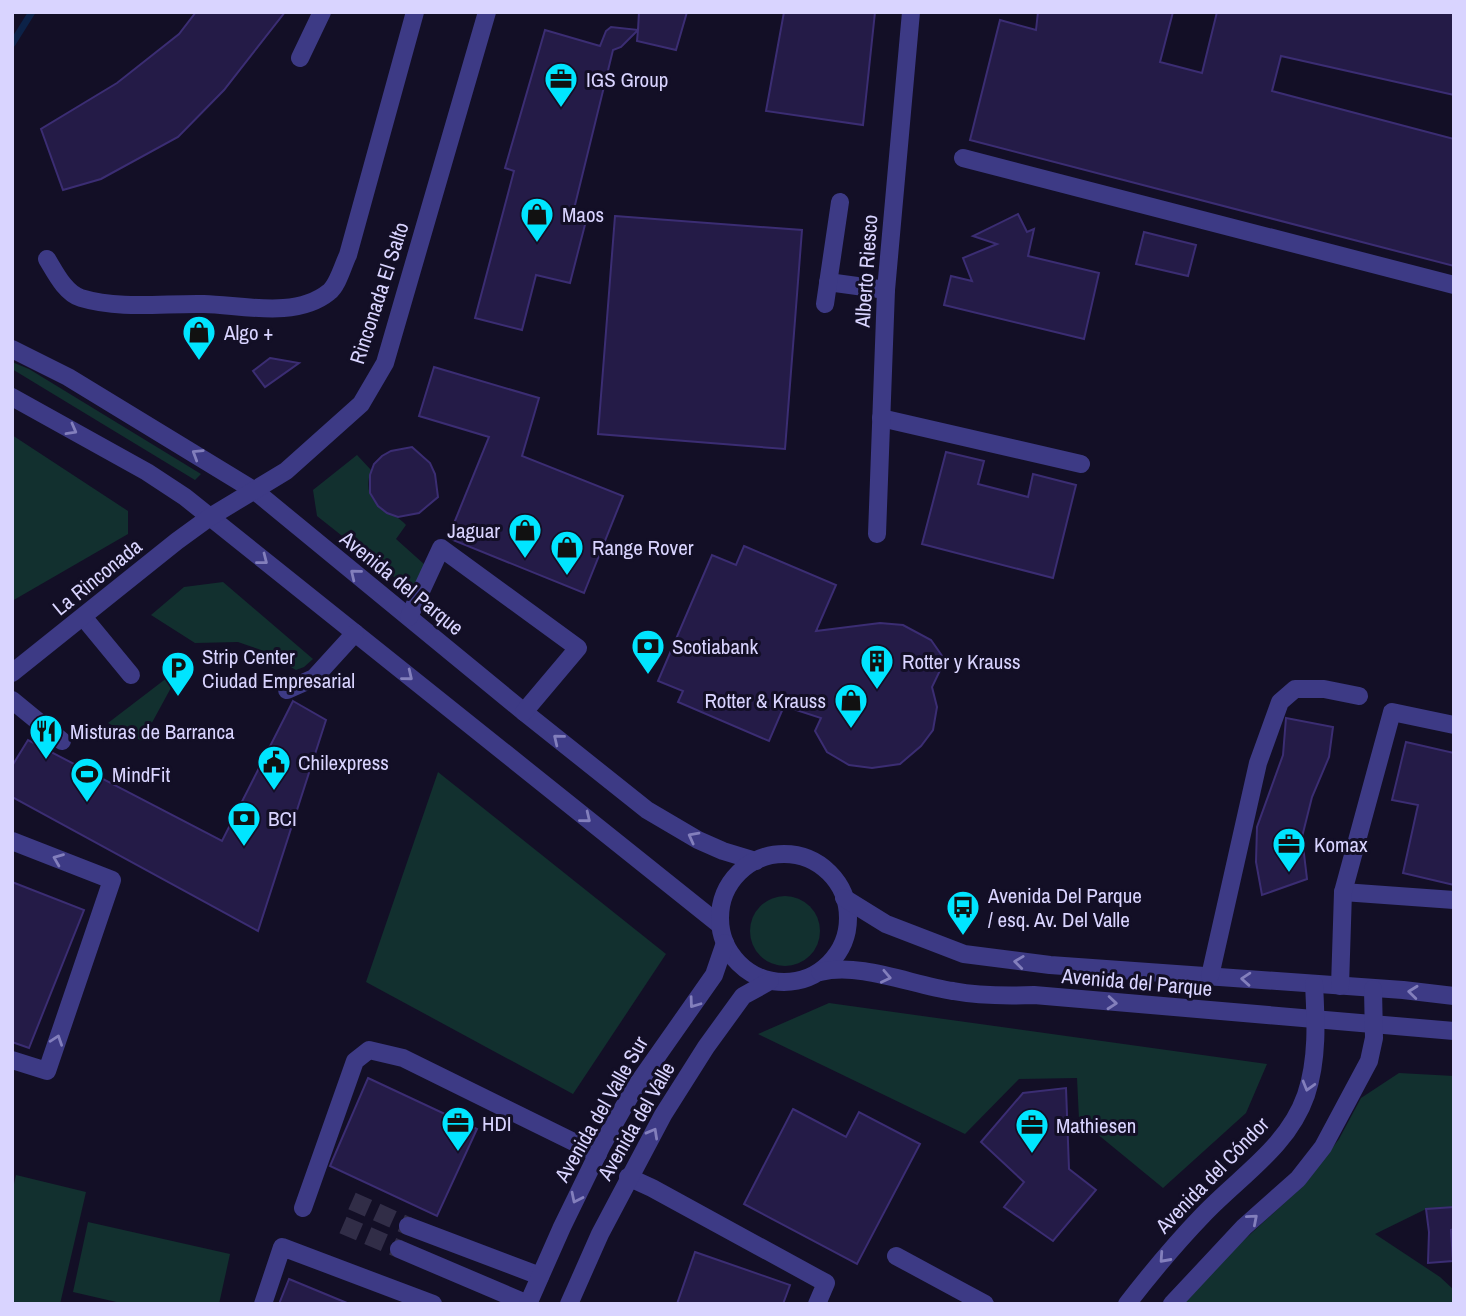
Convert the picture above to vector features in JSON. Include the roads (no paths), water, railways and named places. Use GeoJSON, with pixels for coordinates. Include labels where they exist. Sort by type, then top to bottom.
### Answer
{"type":"FeatureCollection","features":[{"type":"Feature","properties":{"kind":"street"},"geometry":{"type":"LineString","coordinates":[[300,58],[322,12]]}},
{"type":"Feature","properties":{"kind":"street"},"geometry":{"type":"LineString","coordinates":[[47,259],[61,282],[78,297],[115,304],[204,304],[258,310],[304,305],[331,292],[348,255],[415,12]]}},
{"type":"Feature","properties":{"kind":"street","name":"Rinconada El Salto"},"geometry":{"type":"LineString","coordinates":[[210,517],[286,471],[361,404],[385,363],[487,12]]}},
{"type":"Feature","properties":{"kind":"street","name":"Alberto Riesco"},"geometry":{"type":"LineString","coordinates":[[877,534],[886,290],[911,12]]}},
{"type":"Feature","properties":{"kind":"street"},"geometry":{"type":"LineString","coordinates":[[964,158],[1454,285]]}},
{"type":"Feature","properties":{"kind":"street"},"geometry":{"type":"LineString","coordinates":[[825,304],[840,202]]}},
{"type":"Feature","properties":{"kind":"street"},"geometry":{"type":"LineString","coordinates":[[828,282],[886,290]]}},
{"type":"Feature","properties":{"kind":"street","name":"Avenida del Parque"},"geometry":{"type":"LineString","coordinates":[[12,349],[68,377],[255,491],[631,797],[668,823],[723,851],[756,861]]}},
{"type":"Feature","properties":{"kind":"street"},"geometry":{"type":"LineString","coordinates":[[12,397],[147,472],[210,517],[720,925]]}},
{"type":"Feature","properties":{"kind":"street"},"geometry":{"type":"LineString","coordinates":[[881,418],[1081,464]]}},
{"type":"Feature","properties":{"kind":"street","name":"La Rinconada"},"geometry":{"type":"LineString","coordinates":[[12,673],[210,517]]}},
{"type":"Feature","properties":{"kind":"street"},"geometry":{"type":"LineString","coordinates":[[409,617],[441,548],[578,648],[524,712]]}},
{"type":"Feature","properties":{"kind":"street"},"geometry":{"type":"LineString","coordinates":[[84,618],[131,675]]}},
{"type":"Feature","properties":{"kind":"street"},"geometry":{"type":"LineString","coordinates":[[287,690],[314,678],[355,634]]}},
{"type":"Feature","properties":{"kind":"street"},"geometry":{"type":"LineString","coordinates":[[1210,976],[1258,763],[1280,702],[1295,689],[1324,689],[1359,696]]}},
{"type":"Feature","properties":{"kind":"street"},"geometry":{"type":"LineString","coordinates":[[12,700],[62,741]]}},
{"type":"Feature","properties":{"kind":"street"},"geometry":{"type":"LineString","coordinates":[[1340,986],[1343,892],[1392,712],[1454,725]]}},
{"type":"Feature","properties":{"kind":"street"},"geometry":{"type":"LineString","coordinates":[[12,841],[112,880],[47,1071],[12,1060]]}},
{"type":"Feature","properties":{"kind":"street"},"geometry":{"type":"LineString","coordinates":[[788,854],[806,858],[822,867],[836,881],[844,898],[848,919],[844,939],[835,957],[820,972],[796,981],[770,981],[743,968],[732,957],[724,943],[720,925],[721,906],[726,889],[737,874],[756,861],[769,856],[788,854]]}},
{"type":"Feature","properties":{"kind":"street"},"geometry":{"type":"LineString","coordinates":[[1343,892],[1454,900]]}},
{"type":"Feature","properties":{"kind":"street","name":"Avenida del Parque"},"geometry":{"type":"LineString","coordinates":[[844,898],[886,924],[964,954],[1049,965],[1454,996]]}},
{"type":"Feature","properties":{"kind":"street","name":"Avenida del Valle Sur"},"geometry":{"type":"LineString","coordinates":[[528,1304],[598,1154],[634,1089],[714,975],[724,943]]}},
{"type":"Feature","properties":{"kind":"street","name":"Avenida del Parque"},"geometry":{"type":"LineString","coordinates":[[820,972],[835,968],[856,970],[952,991],[996,997],[1034,995],[1454,1031]]}},
{"type":"Feature","properties":{"kind":"street","name":"Avenida del Valle"},"geometry":{"type":"LineString","coordinates":[[569,1304],[628,1177],[663,1115],[743,996],[770,981]]}},
{"type":"Feature","properties":{"kind":"street","name":"Avenida del Cóndor"},"geometry":{"type":"LineString","coordinates":[[1127,1304],[1204,1214],[1284,1137],[1296,1118],[1312,1072],[1316,1018],[1314,984]]}},
{"type":"Feature","properties":{"kind":"street"},"geometry":{"type":"LineString","coordinates":[[1172,1304],[1230,1240],[1286,1191],[1314,1160],[1332,1132],[1369,1062],[1374,1038],[1373,989]]}},
{"type":"Feature","properties":{"kind":"street"},"geometry":{"type":"LineString","coordinates":[[303,1208],[355,1061],[369,1050],[403,1058],[598,1154]]}},
{"type":"Feature","properties":{"kind":"street"},"geometry":{"type":"LineString","coordinates":[[628,1177],[826,1283],[817,1304]]}},
{"type":"Feature","properties":{"kind":"street"},"geometry":{"type":"LineString","coordinates":[[408,1226],[540,1276]]}},
{"type":"Feature","properties":{"kind":"street"},"geometry":{"type":"LineString","coordinates":[[263,1304],[282,1247],[431,1303]]}},
{"type":"Feature","properties":{"kind":"street"},"geometry":{"type":"LineString","coordinates":[[399,1249],[528,1304]]}},
{"type":"Feature","properties":{"kind":"street"},"geometry":{"type":"LineString","coordinates":[[896,1256],[985,1304]]}},
{"type":"Feature","properties":{"kind":"waterway"},"geometry":{"type":"LineString","coordinates":[[12,44],[32,12]]}},
{"type":"Feature","properties":{"kind":"tunnel"},"geometry":{"type":"LineString","coordinates":[[352,1201],[408,1226]]}},
{"type":"Feature","properties":{"kind":"tunnel"},"geometry":{"type":"LineString","coordinates":[[343,1225],[399,1249]]}},
{"type":"Feature","properties":{"kind":"place","name":"IGS Group"},"geometry":{"type":"Point","coordinates":[561,109]}},
{"type":"Feature","properties":{"kind":"place","name":"Maos"},"geometry":{"type":"Point","coordinates":[537,244]}},
{"type":"Feature","properties":{"kind":"place","name":"Algo +"},"geometry":{"type":"Point","coordinates":[199,362]}},
{"type":"Feature","properties":{"kind":"place","name":"Jaguar"},"geometry":{"type":"Point","coordinates":[525,560]}},
{"type":"Feature","properties":{"kind":"place","name":"Range Rover"},"geometry":{"type":"Point","coordinates":[567,577]}},
{"type":"Feature","properties":{"kind":"place","name":"Scotiabank"},"geometry":{"type":"Point","coordinates":[648,676]}},
{"type":"Feature","properties":{"kind":"place","name":"Rotter y Krauss"},"geometry":{"type":"Point","coordinates":[877,691]}},
{"type":"Feature","properties":{"kind":"place","name":"Strip Center Ciudad Empresarial"},"geometry":{"type":"Point","coordinates":[178,698]}},
{"type":"Feature","properties":{"kind":"place","name":"Rotter & Krauss"},"geometry":{"type":"Point","coordinates":[851,730]}},
{"type":"Feature","properties":{"kind":"place","name":"Misturas de Barranca"},"geometry":{"type":"Point","coordinates":[46,761]}},
{"type":"Feature","properties":{"kind":"place","name":"Chilexpress"},"geometry":{"type":"Point","coordinates":[274,792]}},
{"type":"Feature","properties":{"kind":"place","name":"MindFit"},"geometry":{"type":"Point","coordinates":[87,804]}},
{"type":"Feature","properties":{"kind":"place","name":"BCI"},"geometry":{"type":"Point","coordinates":[244,848]}},
{"type":"Feature","properties":{"kind":"place","name":"Komax"},"geometry":{"type":"Point","coordinates":[1289,874]}},
{"type":"Feature","properties":{"kind":"place","name":"Avenida Del Parque / esq. Av. Del Valle"},"geometry":{"type":"Point","coordinates":[963,937]}},
{"type":"Feature","properties":{"kind":"place","name":"HDI"},"geometry":{"type":"Point","coordinates":[458,1153]}},
{"type":"Feature","properties":{"kind":"place","name":"Mathiesen"},"geometry":{"type":"Point","coordinates":[1032,1155]}}]}
